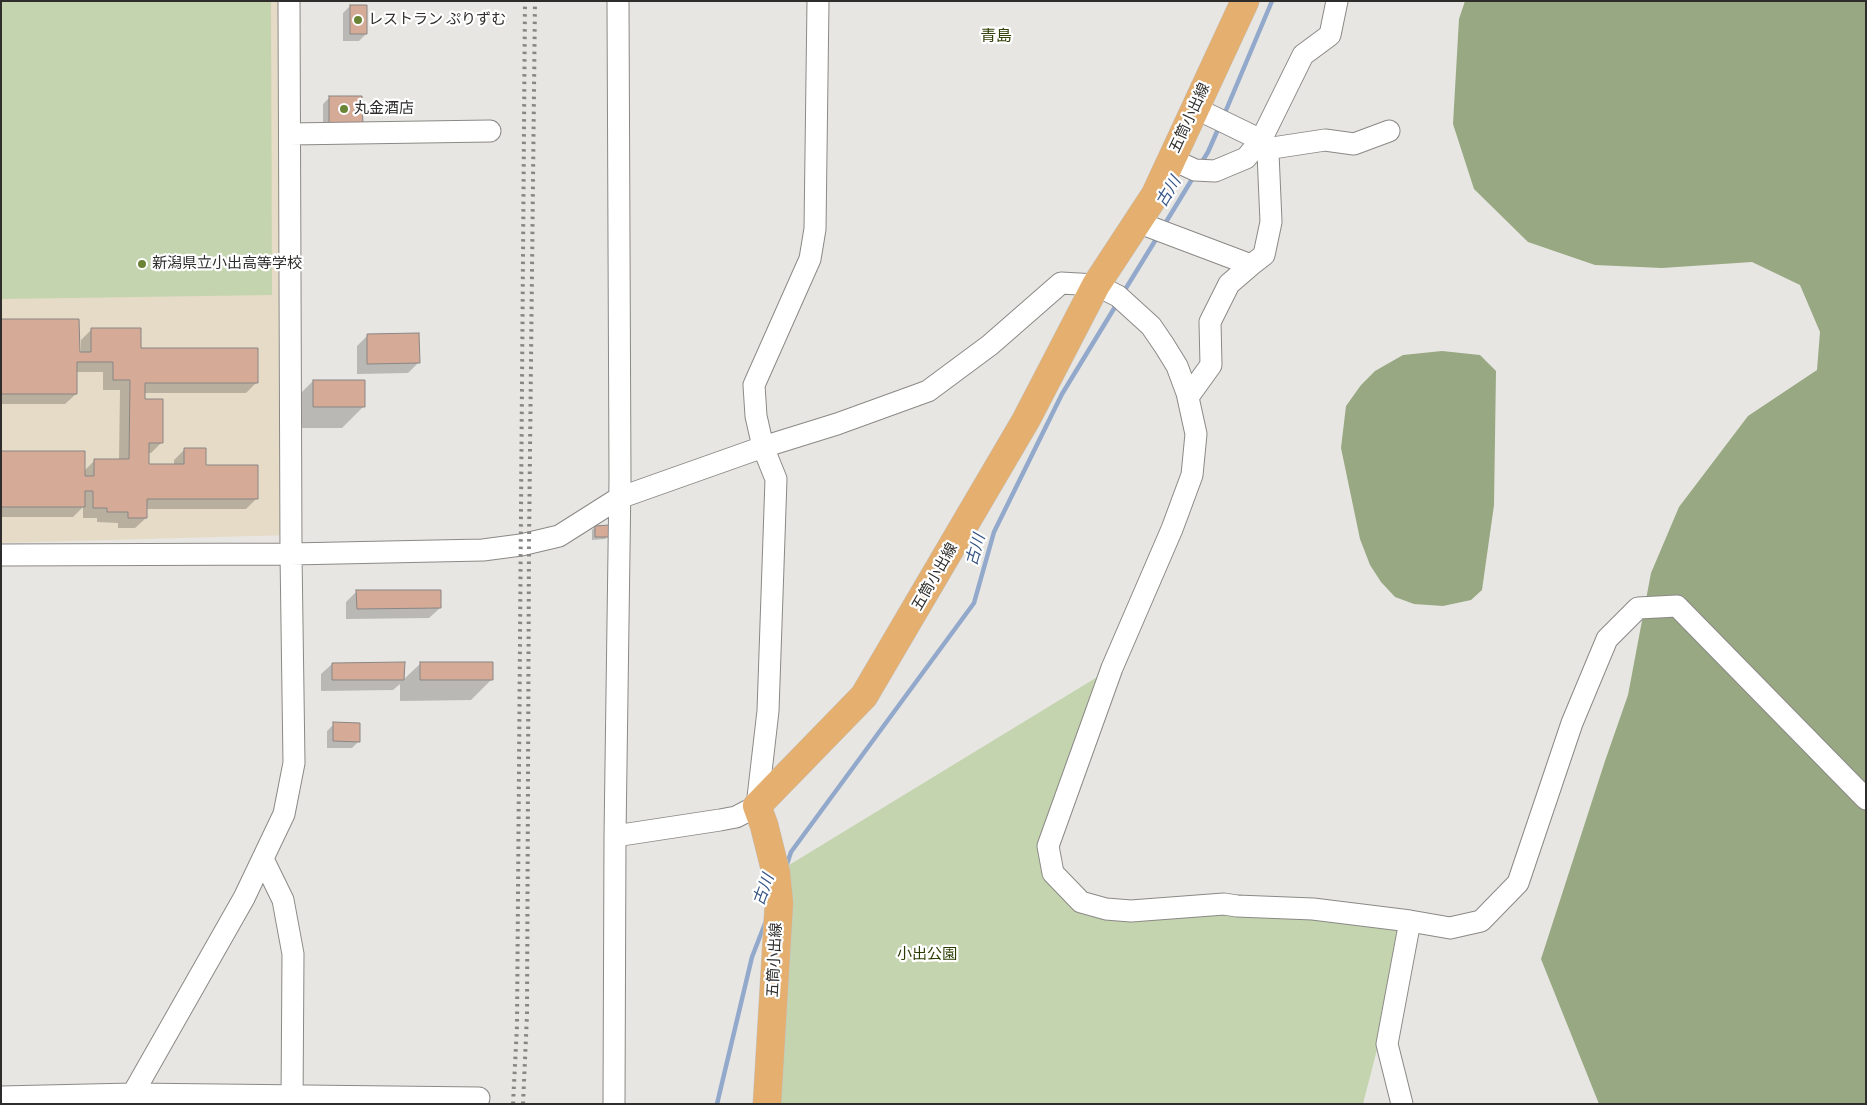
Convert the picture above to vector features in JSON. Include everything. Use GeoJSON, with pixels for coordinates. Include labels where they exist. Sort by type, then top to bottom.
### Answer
{"type":"FeatureCollection","features":[{"type":"Feature","properties":{"kind":"main road","name":"五筒小出線"},"geometry":{"type":"LineString","coordinates":[[767,1104],[779,903],[776,873],[764,825],[757,806],[864,696],[1026,420],[1096,285],[1154,195],[1244,1]]}},
{"type":"Feature","properties":{"kind":"street"},"geometry":{"type":"LineString","coordinates":[[129,1099],[244,898],[284,814],[294,763],[291,554],[289,1]]}},
{"type":"Feature","properties":{"kind":"street"},"geometry":{"type":"LineString","coordinates":[[614,1104],[614,836],[620,190],[618,1]]}},
{"type":"Feature","properties":{"kind":"street"},"geometry":{"type":"LineString","coordinates":[[614,836],[736,817],[757,806],[768,711],[776,479],[763,447],[756,416],[754,385],[810,259],[815,229],[818,1]]}},
{"type":"Feature","properties":{"kind":"street"},"geometry":{"type":"LineString","coordinates":[[1171,159],[1195,170],[1215,171],[1246,158],[1263,145],[1303,54],[1330,35],[1337,1]]}},
{"type":"Feature","properties":{"kind":"street"},"geometry":{"type":"LineString","coordinates":[[1188,398],[1211,365],[1210,322],[1229,284],[1264,255],[1270,222],[1268,153],[1263,145],[1195,108]]}},
{"type":"Feature","properties":{"kind":"street"},"geometry":{"type":"LineString","coordinates":[[290,134],[490,131]]}},
{"type":"Feature","properties":{"kind":"street"},"geometry":{"type":"LineString","coordinates":[[1263,145],[1325,140],[1354,144],[1389,131]]}},
{"type":"Feature","properties":{"kind":"street"},"geometry":{"type":"LineString","coordinates":[[1137,222],[1251,265]]}},
{"type":"Feature","properties":{"kind":"street"},"geometry":{"type":"LineString","coordinates":[[1,555],[291,554],[483,550],[521,545],[559,536],[618,498],[763,447],[837,424],[928,391],[990,345],[1061,283],[1096,285],[1118,296],[1151,326],[1177,366],[1188,398],[1196,434],[1192,475],[1168,538],[1112,668],[1048,846],[1053,873],[1081,902],[1106,909],[1131,911],[1224,904],[1314,909],[1410,920],[1450,928],[1481,921],[1518,883],[1572,723],[1607,639],[1638,608],[1677,606],[1866,799]]}},
{"type":"Feature","properties":{"kind":"street"},"geometry":{"type":"LineString","coordinates":[[263,859],[283,900],[293,954],[292,1099]]}},
{"type":"Feature","properties":{"kind":"street"},"geometry":{"type":"LineString","coordinates":[[1402,1104],[1387,1044],[1410,920]]}},
{"type":"Feature","properties":{"kind":"street"},"geometry":{"type":"LineString","coordinates":[[1,1097],[129,1099],[478,1098]]}},
{"type":"Feature","properties":{"kind":"shaded area","name":"新潟県立小出高等学校"},"geometry":{"type":"Polygon","coordinates":[[[1,1],[279,1],[291,535],[1,543],[1,1]]]}},
{"type":"Feature","properties":{"kind":"green space"},"geometry":{"type":"Polygon","coordinates":[[[1,1],[271,1],[272,295],[1,299],[1,1]]]}},
{"type":"Feature","properties":{"kind":"green space"},"geometry":{"type":"Polygon","coordinates":[[[1465,1],[1866,1],[1866,1104],[1599,1104],[1541,959],[1628,695],[1651,573],[1679,507],[1748,416],[1817,370],[1820,332],[1800,285],[1752,262],[1662,268],[1595,265],[1528,242],[1474,189],[1453,124],[1459,19],[1465,1]]]}},
{"type":"Feature","properties":{"kind":"green space"},"geometry":{"type":"Polygon","coordinates":[[[1442,351],[1480,355],[1496,371],[1494,505],[1482,590],[1471,600],[1443,606],[1414,604],[1395,597],[1381,582],[1370,565],[1360,539],[1341,448],[1346,406],[1361,385],[1375,371],[1403,355],[1442,351]]]}},
{"type":"Feature","properties":{"kind":"green space","name":"小出公園"},"geometry":{"type":"Polygon","coordinates":[[[1112,668],[1048,846],[1081,902],[1410,921],[1363,1104],[767,1104],[776,873],[1112,668]]]}},
{"type":"Feature","properties":{"kind":"building","name":"レストラン ぷりずむ"},"geometry":{"type":"Polygon","coordinates":[[[350,5],[367,5],[367,34],[350,34],[350,5]]]}},
{"type":"Feature","properties":{"kind":"building"},"geometry":{"type":"Polygon","coordinates":[[[329,96],[362,96],[363,125],[329,125],[329,96]]]}},
{"type":"Feature","properties":{"kind":"building"},"geometry":{"type":"Polygon","coordinates":[[[1,319],[79,319],[80,352],[91,352],[91,328],[141,328],[141,348],[258,348],[258,383],[145,383],[145,399],[163,399],[163,443],[149,443],[149,464],[184,464],[184,448],[206,448],[206,465],[258,465],[258,499],[147,499],[147,518],[128,518],[128,512],[107,512],[107,508],[93,508],[93,491],[85,491],[85,507],[1,507],[1,451],[85,451],[85,476],[94,476],[94,459],[129,459],[130,380],[113,380],[113,362],[77,362],[77,394],[1,394],[1,319]]]}},
{"type":"Feature","properties":{"kind":"building"},"geometry":{"type":"Polygon","coordinates":[[[419,333],[420,363],[367,364],[367,334],[419,333]]]}},
{"type":"Feature","properties":{"kind":"building"},"geometry":{"type":"Polygon","coordinates":[[[313,380],[365,380],[365,407],[313,407],[313,380]]]}},
{"type":"Feature","properties":{"kind":"building"},"geometry":{"type":"Polygon","coordinates":[[[609,525],[609,537],[595,537],[595,526],[609,525]]]}},
{"type":"Feature","properties":{"kind":"building"},"geometry":{"type":"Polygon","coordinates":[[[356,590],[441,590],[441,608],[357,609],[356,590]]]}},
{"type":"Feature","properties":{"kind":"building"},"geometry":{"type":"Polygon","coordinates":[[[405,662],[404,680],[332,680],[332,663],[405,662]]]}},
{"type":"Feature","properties":{"kind":"building"},"geometry":{"type":"Polygon","coordinates":[[[420,662],[493,662],[493,680],[420,680],[420,662]]]}},
{"type":"Feature","properties":{"kind":"building"},"geometry":{"type":"Polygon","coordinates":[[[333,722],[360,723],[360,742],[333,741],[333,722]]]}},
{"type":"Feature","properties":{"kind":"waterway","name":"古川"},"geometry":{"type":"LineString","coordinates":[[1224,115],[1272,1]]}},
{"type":"Feature","properties":{"kind":"waterway","name":"古川"},"geometry":{"type":"LineString","coordinates":[[1200,165],[1219,127]]}},
{"type":"Feature","properties":{"kind":"waterway","name":"古川"},"geometry":{"type":"LineString","coordinates":[[1163,227],[1194,176]]}},
{"type":"Feature","properties":{"kind":"waterway","name":"古川"},"geometry":{"type":"LineString","coordinates":[[1123,293],[1158,236]]}},
{"type":"Feature","properties":{"kind":"waterway","name":"古川"},"geometry":{"type":"LineString","coordinates":[[786,867],[791,852],[974,603],[994,532],[1062,394],[1118,302]]}},
{"type":"Feature","properties":{"kind":"waterway","name":"古川"},"geometry":{"type":"LineString","coordinates":[[717,1104],[752,957],[766,921]]}},
{"type":"Feature","properties":{"kind":"railway"},"geometry":{"type":"LineString","coordinates":[[513,1104],[517,1026],[525,1]]}},
{"type":"Feature","properties":{"kind":"railway"},"geometry":{"type":"LineString","coordinates":[[523,1104],[527,1015],[529,543],[535,1]]}},
{"type":"Feature","properties":{"kind":"place","name":"レストラン ぷりずむ"},"geometry":{"type":"Point","coordinates":[358,20]}},
{"type":"Feature","properties":{"kind":"place","name":"丸金酒店"},"geometry":{"type":"Point","coordinates":[344,109]}},
{"type":"Feature","properties":{"kind":"place","name":"新潟県立小出高等学校"},"geometry":{"type":"Point","coordinates":[142,264]}},
{"type":"Feature","properties":{"kind":"district","name":"青島"},"geometry":{"type":"Point","coordinates":[996,37]}}]}
